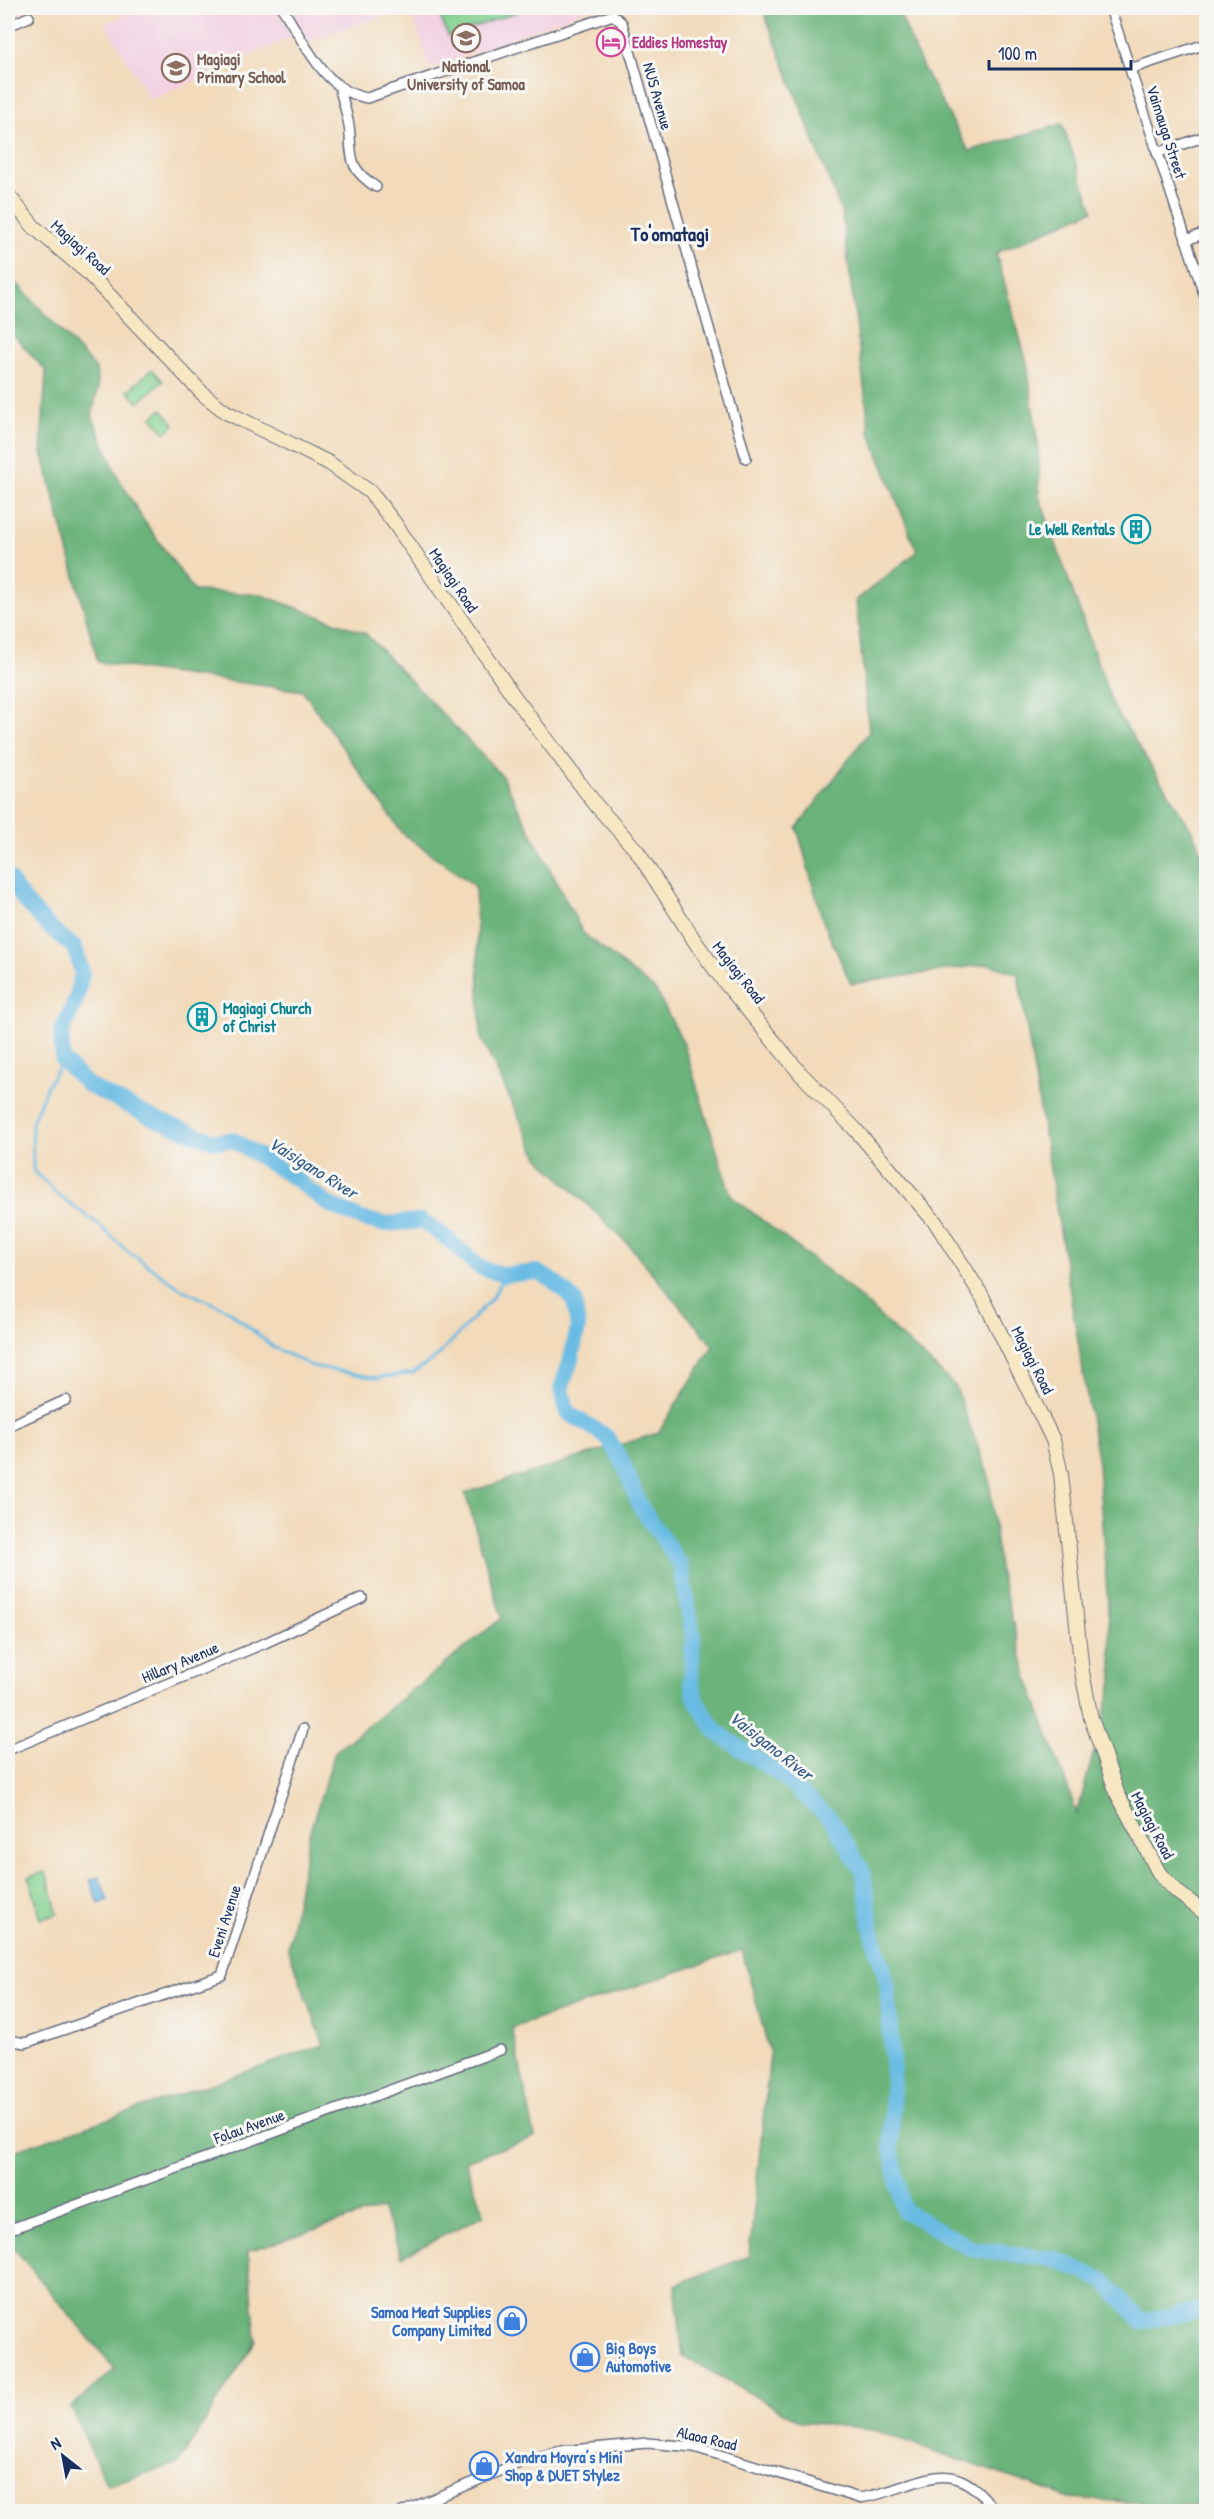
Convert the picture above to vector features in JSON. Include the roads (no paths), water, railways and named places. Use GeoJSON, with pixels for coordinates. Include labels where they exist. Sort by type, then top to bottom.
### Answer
{"type":"FeatureCollection","features":[{"type":"Feature","properties":{"kind":"street"},"geometry":{"type":"LineString","coordinates":[[282,8],[326,75],[340,89],[350,135],[349,152],[353,166],[364,180],[376,187]]}},
{"type":"Feature","properties":{"kind":"street","name":"Vaimauga Street"},"geometry":{"type":"LineString","coordinates":[[1110,8],[1206,300]]}},
{"type":"Feature","properties":{"kind":"street","name":"NUS Avenue"},"geometry":{"type":"LineString","coordinates":[[340,89],[351,96],[367,98],[613,15],[622,23],[746,458]]}},
{"type":"Feature","properties":{"kind":"street"},"geometry":{"type":"LineString","coordinates":[[8,21],[15,23],[29,17]]}},
{"type":"Feature","properties":{"kind":"street"},"geometry":{"type":"LineString","coordinates":[[1130,69],[1206,44]]}},
{"type":"Feature","properties":{"kind":"street"},"geometry":{"type":"LineString","coordinates":[[1158,153],[1206,136]]}},
{"type":"Feature","properties":{"kind":"street","name":"Magiagi Road"},"geometry":{"type":"LineString","coordinates":[[8,195],[34,227],[88,273],[204,395],[226,412],[329,463],[370,492],[393,521],[519,704],[646,864],[696,943],[723,980],[800,1073],[855,1129],[936,1223],[982,1296],[1053,1440],[1061,1474],[1082,1672],[1091,1718],[1117,1792],[1159,1873],[1176,1891],[1206,1914]]}},
{"type":"Feature","properties":{"kind":"street"},"geometry":{"type":"LineString","coordinates":[[1186,240],[1206,233]]}},
{"type":"Feature","properties":{"kind":"street"},"geometry":{"type":"LineString","coordinates":[[8,1426],[66,1400]]}},
{"type":"Feature","properties":{"kind":"street","name":"Hillary Avenue"},"geometry":{"type":"LineString","coordinates":[[8,1750],[265,1643],[362,1598]]}},
{"type":"Feature","properties":{"kind":"street","name":"Eveni Avenue"},"geometry":{"type":"LineString","coordinates":[[8,2040],[25,2043],[222,1975],[303,1729]]}},
{"type":"Feature","properties":{"kind":"street","name":"Folau Avenue"},"geometry":{"type":"LineString","coordinates":[[8,2230],[500,2050]]}},
{"type":"Feature","properties":{"kind":"street","name":"Alaoa Road"},"geometry":{"type":"LineString","coordinates":[[402,2511],[526,2460],[561,2451],[647,2442],[694,2447],[859,2498],[873,2496],[924,2479],[954,2477],[969,2483],[983,2493],[995,2511]]}},
{"type":"Feature","properties":{"kind":"water"},"geometry":{"type":"Polygon","coordinates":[[[99,1877],[108,1900],[99,1904],[90,1880],[99,1877]]]}},
{"type":"Feature","properties":{"kind":"waterway","name":"Vaisigano River"},"geometry":{"type":"LineString","coordinates":[[8,877],[23,899],[47,925],[75,948],[82,973],[77,997],[61,1034],[63,1061],[89,1086],[155,1119],[214,1141],[233,1140],[294,1178],[328,1204],[362,1219],[384,1224],[422,1221],[449,1240],[479,1267],[504,1275],[537,1272],[553,1281],[574,1300],[578,1328],[570,1363],[561,1388],[568,1413],[606,1436],[623,1463],[640,1506],[680,1564],[693,1636],[691,1680],[696,1700],[715,1731],[779,1774],[831,1819],[863,1872],[872,1931],[887,1982],[893,2074],[891,2147],[903,2210],[972,2249],[1055,2259],[1104,2281],[1142,2321],[1206,2309]]}},
{"type":"Feature","properties":{"kind":"waterway"},"geometry":{"type":"LineString","coordinates":[[63,1061],[48,1084],[32,1122],[33,1170],[57,1194],[98,1224],[125,1249],[183,1290],[228,1310],[273,1347],[312,1366],[377,1378],[413,1373],[437,1357],[493,1297],[504,1275]]}},
{"type":"Feature","properties":{"kind":"place","name":"National University of Samoa"},"geometry":{"type":"Point","coordinates":[466,38]}},
{"type":"Feature","properties":{"kind":"place","name":"Eddies Homestay"},"geometry":{"type":"Point","coordinates":[611,42]}},
{"type":"Feature","properties":{"kind":"place","name":"Magiagi Primary School"},"geometry":{"type":"Point","coordinates":[176,68]}},
{"type":"Feature","properties":{"kind":"place","name":"Le Well Rentals"},"geometry":{"type":"Point","coordinates":[1136,529]}},
{"type":"Feature","properties":{"kind":"place","name":"Magiagi Church of Christ"},"geometry":{"type":"Point","coordinates":[202,1017]}},
{"type":"Feature","properties":{"kind":"place","name":"Samoa Meat Supplies Company Limited"},"geometry":{"type":"Point","coordinates":[512,2321]}},
{"type":"Feature","properties":{"kind":"place","name":"Big Boys Automotive"},"geometry":{"type":"Point","coordinates":[585,2357]}},
{"type":"Feature","properties":{"kind":"place","name":"Xandra Moyra’s Mini Shop & DUET Stylez"},"geometry":{"type":"Point","coordinates":[484,2466]}},
{"type":"Feature","properties":{"kind":"district","name":"To'omatagi"},"geometry":{"type":"Point","coordinates":[670,234]}}]}
